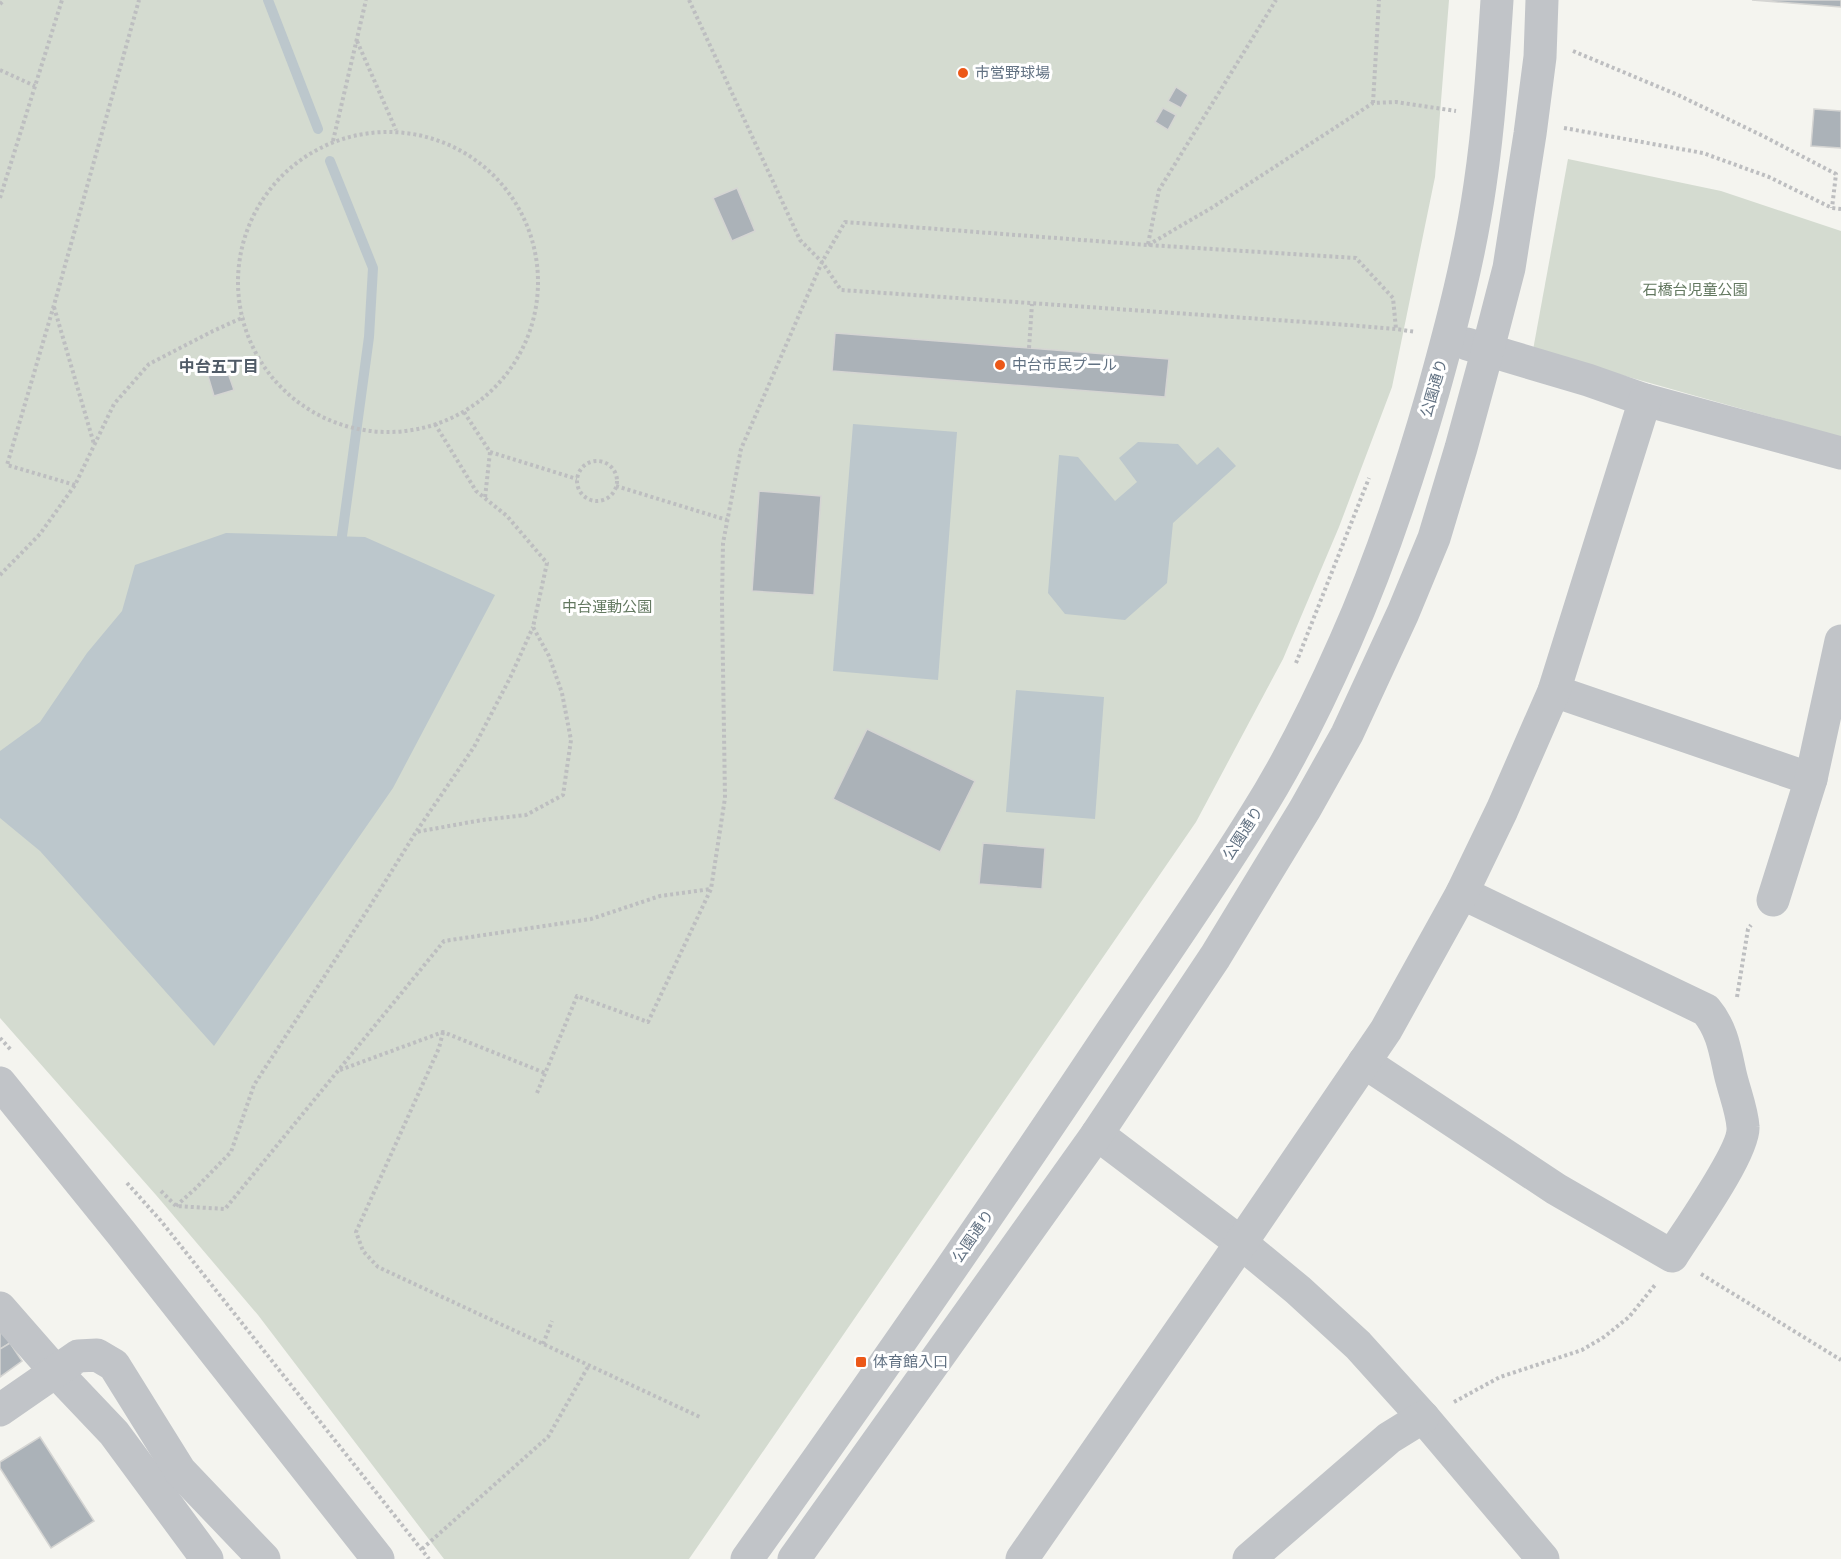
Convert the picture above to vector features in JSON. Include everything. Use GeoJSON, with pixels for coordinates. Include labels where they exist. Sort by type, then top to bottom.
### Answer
{"type":"FeatureCollection","features":[{"type":"Feature","properties":{"kind":"street","name":"公園通り"},"geometry":{"type":"LineString","coordinates":[[747,1559],[1064,1104],[1257,813],[1299,737],[1346,641],[1414,458],[1433,336],[1461,284],[1480,186],[1492,78],[1497,0]]}},
{"type":"Feature","properties":{"kind":"street"},"geometry":{"type":"LineString","coordinates":[[794,1559],[1097,1134],[1215,957],[1305,809],[1347,734],[1403,613],[1434,538],[1488,349],[1509,268],[1530,134],[1540,57],[1542,0]]}},
{"type":"Feature","properties":{"kind":"street"},"geometry":{"type":"LineString","coordinates":[[1433,336],[1488,349],[1645,400],[1841,453]]}},
{"type":"Feature","properties":{"kind":"street"},"geometry":{"type":"LineString","coordinates":[[1034,1555],[1241,1243],[1386,1030],[1462,894],[1554,691],[1645,400]]}},
{"type":"Feature","properties":{"kind":"street"},"geometry":{"type":"LineString","coordinates":[[1773,900],[1811,779],[1841,641]]}},
{"type":"Feature","properties":{"kind":"street"},"geometry":{"type":"LineString","coordinates":[[1554,691],[1811,779]]}},
{"type":"Feature","properties":{"kind":"street"},"geometry":{"type":"LineString","coordinates":[[1364,1062],[1556,1189],[1672,1256],[1739,1148],[1743,1129],[1720,1033],[1706,1010],[1462,894]]}},
{"type":"Feature","properties":{"kind":"street"},"geometry":{"type":"LineString","coordinates":[[0,1083],[378,1559]]}},
{"type":"Feature","properties":{"kind":"street"},"geometry":{"type":"LineString","coordinates":[[1097,1134],[1241,1243],[1298,1290],[1358,1345],[1543,1559]]}},
{"type":"Feature","properties":{"kind":"street"},"geometry":{"type":"LineString","coordinates":[[0,1308],[114,1433],[207,1559]]}},
{"type":"Feature","properties":{"kind":"street"},"geometry":{"type":"LineString","coordinates":[[0,1410],[78,1356],[97,1355],[114,1365],[180,1471],[264,1559]]}},
{"type":"Feature","properties":{"kind":"street"},"geometry":{"type":"LineString","coordinates":[[1249,1559],[1389,1438],[1423,1418]]}},
{"type":"Feature","properties":{"kind":"path"},"geometry":{"type":"LineString","coordinates":[[0,4],[4,0]]}},
{"type":"Feature","properties":{"kind":"path"},"geometry":{"type":"LineString","coordinates":[[0,198],[62,0]]}},
{"type":"Feature","properties":{"kind":"path"},"geometry":{"type":"LineString","coordinates":[[75,485],[7,465],[139,0]]}},
{"type":"Feature","properties":{"kind":"path"},"geometry":{"type":"LineString","coordinates":[[333,141],[366,0]]}},
{"type":"Feature","properties":{"kind":"path"},"geometry":{"type":"LineString","coordinates":[[689,0],[800,240],[822,262],[841,290],[1396,328],[1433,336]]}},
{"type":"Feature","properties":{"kind":"path"},"geometry":{"type":"LineString","coordinates":[[1148,245],[1160,190],[1276,0]]}},
{"type":"Feature","properties":{"kind":"path"},"geometry":{"type":"LineString","coordinates":[[1373,103],[1379,0]]}},
{"type":"Feature","properties":{"kind":"path"},"geometry":{"type":"LineString","coordinates":[[357,40],[396,130]]}},
{"type":"Feature","properties":{"kind":"path"},"geometry":{"type":"LineString","coordinates":[[1570,50],[1678,95],[1836,174],[1832,208]]}},
{"type":"Feature","properties":{"kind":"path"},"geometry":{"type":"LineString","coordinates":[[0,70],[35,86]]}},
{"type":"Feature","properties":{"kind":"path"},"geometry":{"type":"LineString","coordinates":[[1148,245],[1213,207],[1373,103],[1395,102]]}},
{"type":"Feature","properties":{"kind":"path"},"geometry":{"type":"LineString","coordinates":[[1455,118],[1456,106]]}},
{"type":"Feature","properties":{"kind":"path"},"geometry":{"type":"LineString","coordinates":[[396,130],[448,142],[507,187],[534,239],[540,293],[523,354],[493,392],[450,421],[388,434],[344,428],[301,407],[259,363],[236,295],[246,227],[276,179],[314,149],[333,141],[356,134],[396,130]]}},
{"type":"Feature","properties":{"kind":"path"},"geometry":{"type":"LineString","coordinates":[[1596,133],[1703,153],[1769,177],[1832,208],[1841,209]]}},
{"type":"Feature","properties":{"kind":"path"},"geometry":{"type":"LineString","coordinates":[[537,1093],[577,996],[648,1022],[711,889],[725,798],[723,543],[741,449],[822,262],[845,222],[1356,258],[1393,298],[1396,328]]}},
{"type":"Feature","properties":{"kind":"path"},"geometry":{"type":"LineString","coordinates":[[1029,348],[1032,304]]}},
{"type":"Feature","properties":{"kind":"path"},"geometry":{"type":"LineString","coordinates":[[54,305],[94,445]]}},
{"type":"Feature","properties":{"kind":"path"},"geometry":{"type":"LineString","coordinates":[[0,575],[40,534],[75,485],[114,404],[149,364],[244,317]]}},
{"type":"Feature","properties":{"kind":"path"},"geometry":{"type":"LineString","coordinates":[[1420,321],[1433,336]]}},
{"type":"Feature","properties":{"kind":"path"},"geometry":{"type":"LineString","coordinates":[[464,412],[490,452],[485,498]]}},
{"type":"Feature","properties":{"kind":"path"},"geometry":{"type":"LineString","coordinates":[[176,1206],[195,1190],[231,1152],[254,1085],[416,832],[474,747],[510,678],[533,627],[547,563],[507,516],[476,491],[435,424]]}},
{"type":"Feature","properties":{"kind":"path"},"geometry":{"type":"LineString","coordinates":[[490,452],[577,479]]}},
{"type":"Feature","properties":{"kind":"path"},"geometry":{"type":"LineString","coordinates":[[601,462],[612,468],[617,479],[610,496],[604,500],[590,500],[580,492],[577,479],[583,466],[588,463],[601,462]]}},
{"type":"Feature","properties":{"kind":"path"},"geometry":{"type":"LineString","coordinates":[[1292,674],[1370,474]]}},
{"type":"Feature","properties":{"kind":"path"},"geometry":{"type":"LineString","coordinates":[[616,486],[727,520]]}},
{"type":"Feature","properties":{"kind":"path"},"geometry":{"type":"LineString","coordinates":[[416,832],[526,815],[562,795],[571,740],[562,693],[549,656],[533,627]]}},
{"type":"Feature","properties":{"kind":"path"},"geometry":{"type":"LineString","coordinates":[[161,1191],[176,1206],[225,1209],[444,941],[591,919],[660,896],[711,889]]}},
{"type":"Feature","properties":{"kind":"path"},"geometry":{"type":"LineString","coordinates":[[1720,1033],[1733,1022],[1748,929],[1773,900]]}},
{"type":"Feature","properties":{"kind":"path"},"geometry":{"type":"LineString","coordinates":[[339,1070],[443,1032],[545,1073]]}},
{"type":"Feature","properties":{"kind":"path"},"geometry":{"type":"LineString","coordinates":[[443,1032],[439,1048],[356,1232],[363,1251],[378,1267],[702,1418]]}},
{"type":"Feature","properties":{"kind":"path"},"geometry":{"type":"LineString","coordinates":[[0,1038],[15,1055]]}},
{"type":"Feature","properties":{"kind":"path"},"geometry":{"type":"LineString","coordinates":[[122,1178],[161,1221],[429,1559]]}},
{"type":"Feature","properties":{"kind":"path"},"geometry":{"type":"LineString","coordinates":[[1423,1418],[1500,1377],[1582,1350],[1604,1337],[1629,1317],[1664,1274],[1672,1256],[1841,1360]]}},
{"type":"Feature","properties":{"kind":"path"},"geometry":{"type":"LineString","coordinates":[[543,1344],[552,1321]]}},
{"type":"Feature","properties":{"kind":"path"},"geometry":{"type":"LineString","coordinates":[[422,1550],[548,1437],[589,1365]]}},
{"type":"Feature","properties":{"kind":"green space","name":"中台運動公園"},"geometry":{"type":"Polygon","coordinates":[[[0,0],[1449,0],[1435,177],[1392,387],[1339,527],[1283,659],[1196,822],[689,1559],[444,1559],[258,1315],[0,1018],[0,0]]]}},
{"type":"Feature","properties":{"kind":"green space","name":"石橋台児童公園"},"geometry":{"type":"Polygon","coordinates":[[[1568,159],[1721,191],[1841,231],[1841,437],[1533,350],[1568,159]]]}},
{"type":"Feature","properties":{"kind":"shaded area"},"geometry":{"type":"Polygon","coordinates":[[[853,424],[957,432],[938,680],[833,671],[853,424]]]}},
{"type":"Feature","properties":{"kind":"shaded area"},"geometry":{"type":"Polygon","coordinates":[[[1138,442],[1178,444],[1197,465],[1218,447],[1236,466],[1173,523],[1167,583],[1125,620],[1065,614],[1048,593],[1059,455],[1078,457],[1115,501],[1137,482],[1119,458],[1138,442]]]}},
{"type":"Feature","properties":{"kind":"shaded area"},"geometry":{"type":"Polygon","coordinates":[[[226,533],[365,537],[495,595],[393,788],[214,1046],[40,851],[0,818],[0,751],[40,722],[87,653],[122,611],[135,565],[226,533]]]}},
{"type":"Feature","properties":{"kind":"shaded area"},"geometry":{"type":"Polygon","coordinates":[[[1016,690],[1104,697],[1095,819],[1006,812],[1016,690]]]}},
{"type":"Feature","properties":{"kind":"building"},"geometry":{"type":"Polygon","coordinates":[[[1752,0],[1841,0],[1841,7],[1752,0]]]}},
{"type":"Feature","properties":{"kind":"building"},"geometry":{"type":"Polygon","coordinates":[[[1176,87],[1188,95],[1181,108],[1168,101],[1176,87]]]}},
{"type":"Feature","properties":{"kind":"building"},"geometry":{"type":"Polygon","coordinates":[[[1163,108],[1176,115],[1168,130],[1155,122],[1163,108]]]}},
{"type":"Feature","properties":{"kind":"building"},"geometry":{"type":"Polygon","coordinates":[[[1814,109],[1841,111],[1841,148],[1811,146],[1814,109]]]}},
{"type":"Feature","properties":{"kind":"building"},"geometry":{"type":"Polygon","coordinates":[[[737,188],[755,231],[732,241],[713,198],[737,188]]]}},
{"type":"Feature","properties":{"kind":"building","name":"中台市民プール"},"geometry":{"type":"Polygon","coordinates":[[[835,333],[1169,359],[1165,397],[832,371],[835,333]]]}},
{"type":"Feature","properties":{"kind":"building"},"geometry":{"type":"Polygon","coordinates":[[[227,370],[234,390],[214,396],[208,376],[227,370]]]}},
{"type":"Feature","properties":{"kind":"building"},"geometry":{"type":"Polygon","coordinates":[[[759,491],[821,496],[814,595],[752,591],[759,491]]]}},
{"type":"Feature","properties":{"kind":"building"},"geometry":{"type":"Polygon","coordinates":[[[867,729],[975,781],[940,852],[833,799],[867,729]]]}},
{"type":"Feature","properties":{"kind":"building"},"geometry":{"type":"Polygon","coordinates":[[[983,843],[1045,848],[1042,889],[979,884],[983,843]]]}},
{"type":"Feature","properties":{"kind":"building"},"geometry":{"type":"Polygon","coordinates":[[[0,1329],[10,1343],[0,1349],[0,1329]]]}},
{"type":"Feature","properties":{"kind":"building"},"geometry":{"type":"Polygon","coordinates":[[[10,1343],[22,1361],[0,1377],[0,1349],[10,1343]]]}},
{"type":"Feature","properties":{"kind":"building"},"geometry":{"type":"Polygon","coordinates":[[[40,1437],[94,1521],[51,1548],[0,1468],[0,1462],[40,1437]]]}},
{"type":"Feature","properties":{"kind":"waterway"},"geometry":{"type":"LineString","coordinates":[[268,0],[318,129]]}},
{"type":"Feature","properties":{"kind":"waterway"},"geometry":{"type":"LineString","coordinates":[[330,161],[373,268],[369,337],[342,536]]}},
{"type":"Feature","properties":{"kind":"place","name":"市営野球場"},"geometry":{"type":"Point","coordinates":[963,73]}},
{"type":"Feature","properties":{"kind":"place","name":"中台市民プール"},"geometry":{"type":"Point","coordinates":[1000,365]}},
{"type":"Feature","properties":{"kind":"place","name":"体育館入口"},"geometry":{"type":"Point","coordinates":[861,1362]}},
{"type":"Feature","properties":{"kind":"district","name":"中台五丁目"},"geometry":{"type":"Point","coordinates":[219,366]}}]}
